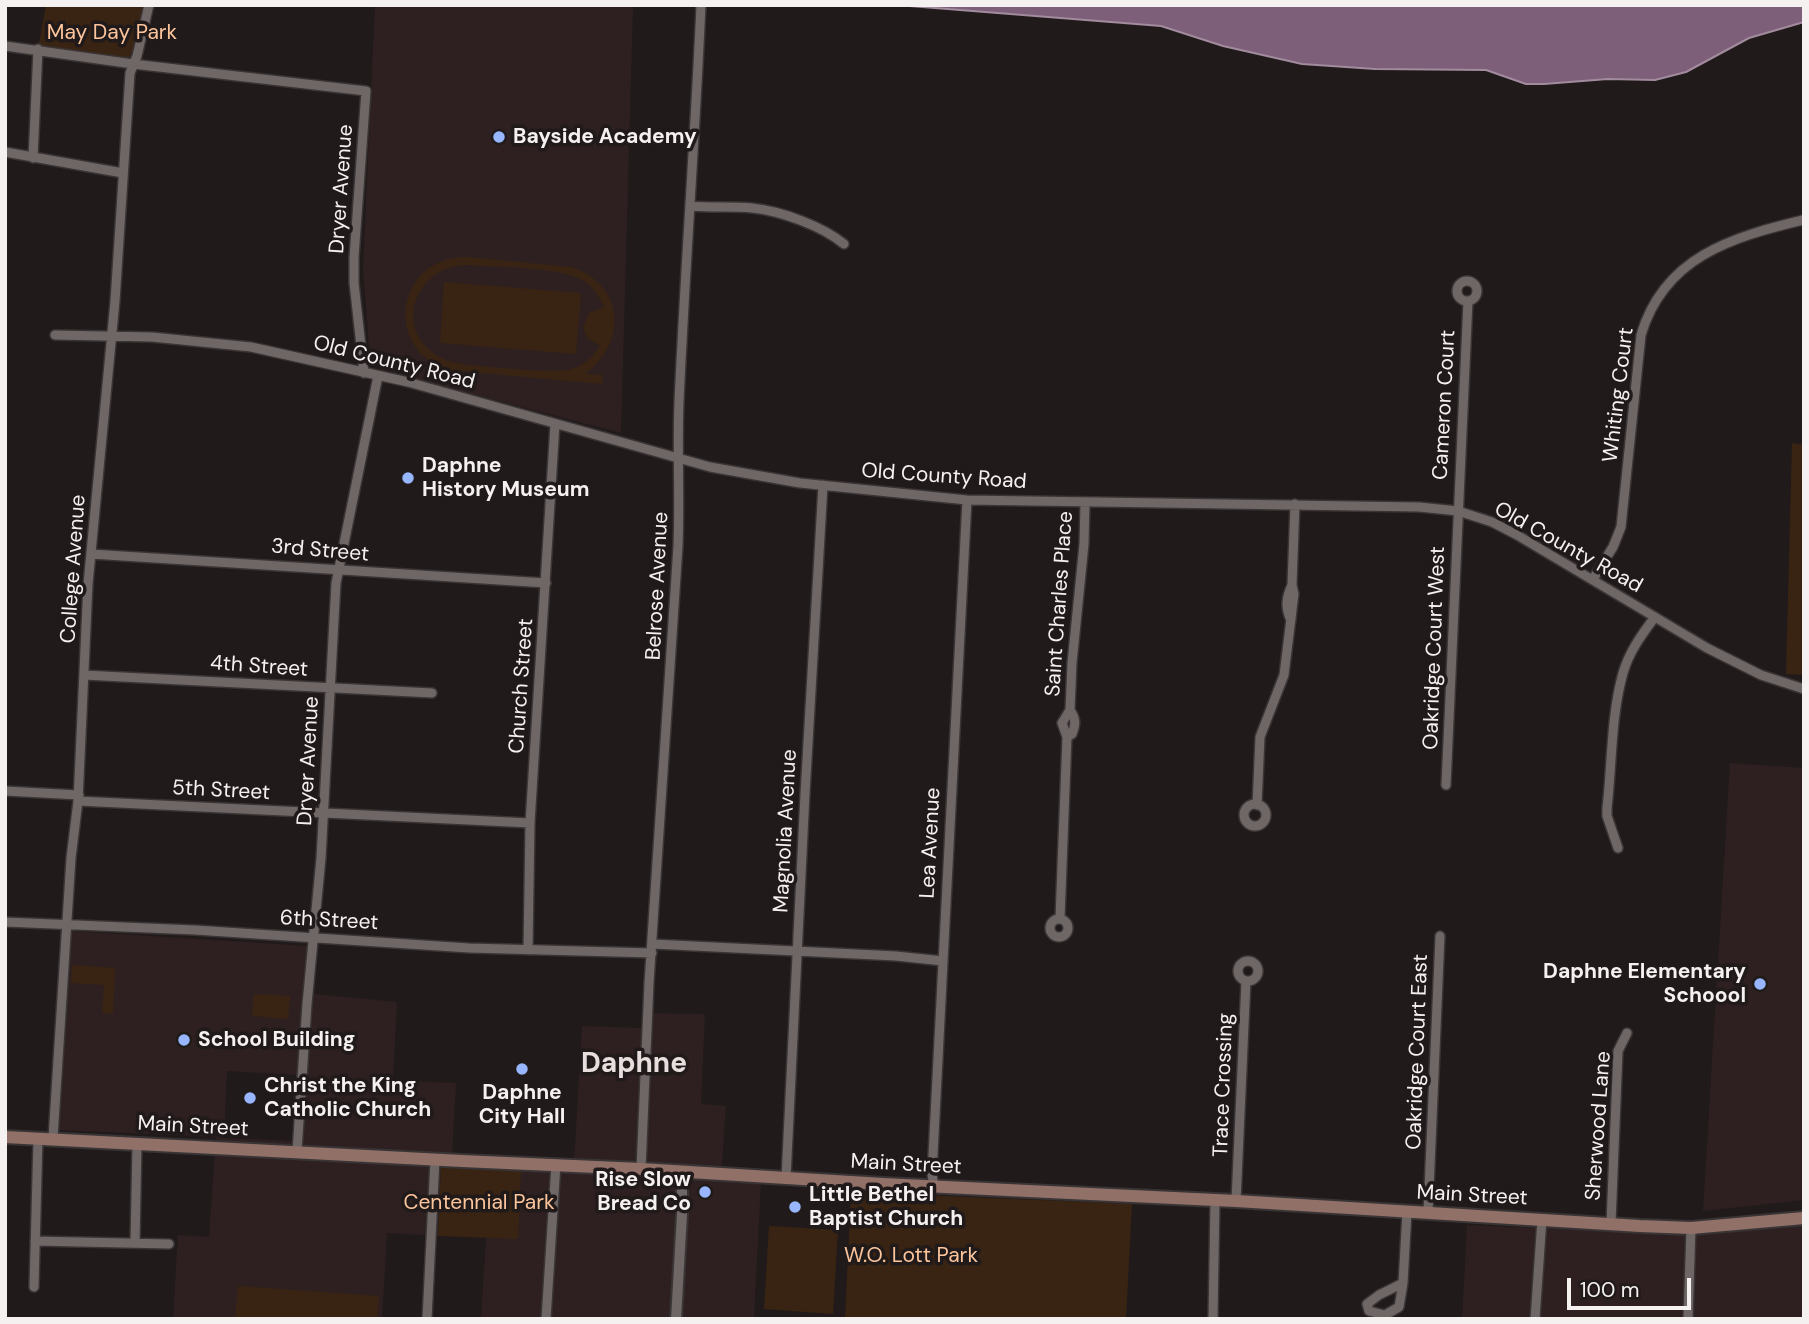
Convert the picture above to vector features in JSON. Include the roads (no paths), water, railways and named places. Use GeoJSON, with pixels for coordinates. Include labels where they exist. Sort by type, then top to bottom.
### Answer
{"type":"FeatureCollection","features":[{"type":"Feature","properties":{"kind":"main road","name":"Main Street"},"geometry":{"type":"LineString","coordinates":[[5,1137],[556,1164],[1215,1201],[1237,1196],[1407,1212],[1691,1228],[1804,1218]]}},
{"type":"Feature","properties":{"kind":"street","name":"College Avenue"},"geometry":{"type":"LineString","coordinates":[[53,1138],[71,858],[79,798],[91,554],[115,301],[130,73],[149,5]]}},
{"type":"Feature","properties":{"kind":"street","name":"Belrose Avenue"},"geometry":{"type":"LineString","coordinates":[[641,1169],[681,494],[679,407],[701,5]]}},
{"type":"Feature","properties":{"kind":"street"},"geometry":{"type":"LineString","coordinates":[[5,46],[133,64]]}},
{"type":"Feature","properties":{"kind":"street"},"geometry":{"type":"LineString","coordinates":[[33,158],[38,49]]}},
{"type":"Feature","properties":{"kind":"street","name":"Dryer Avenue"},"geometry":{"type":"LineString","coordinates":[[133,64],[366,92],[354,257],[354,283],[364,373]]}},
{"type":"Feature","properties":{"kind":"street"},"geometry":{"type":"LineString","coordinates":[[5,152],[123,173]]}},
{"type":"Feature","properties":{"kind":"street"},"geometry":{"type":"LineString","coordinates":[[691,206],[755,208],[820,229],[844,244]]}},
{"type":"Feature","properties":{"kind":"street","name":"Whiting Court"},"geometry":{"type":"LineString","coordinates":[[1593,579],[1613,547],[1621,527],[1641,335],[1647,314],[1657,296],[1672,277],[1721,244],[1752,232],[1804,219]]}},
{"type":"Feature","properties":{"kind":"street","name":"Cameron Court"},"geometry":{"type":"LineString","coordinates":[[1458,512],[1468,301]]}},
{"type":"Feature","properties":{"kind":"street","name":"Old County Road"},"geometry":{"type":"LineString","coordinates":[[55,335],[110,335],[251,347],[408,382],[679,459],[740,473],[823,485],[967,500],[1295,503],[1419,507],[1458,512],[1492,522],[1707,648],[1761,676],[1804,689]]}},
{"type":"Feature","properties":{"kind":"street","name":"Dryer Avenue"},"geometry":{"type":"LineString","coordinates":[[297,1151],[338,571],[378,376]]}},
{"type":"Feature","properties":{"kind":"street","name":"Church Street"},"geometry":{"type":"LineString","coordinates":[[528,950],[530,823],[555,424]]}},
{"type":"Feature","properties":{"kind":"street","name":"Magnolia Avenue"},"geometry":{"type":"LineString","coordinates":[[786,1178],[796,951],[823,485]]}},
{"type":"Feature","properties":{"kind":"street","name":"Lea Avenue"},"geometry":{"type":"LineString","coordinates":[[934,1187],[932,1174],[967,500]]}},
{"type":"Feature","properties":{"kind":"street","name":"Saint Charles Place"},"geometry":{"type":"LineString","coordinates":[[1060,918],[1067,737],[1062,723],[1070,710],[1085,502]]}},
{"type":"Feature","properties":{"kind":"street"},"geometry":{"type":"LineString","coordinates":[[1256,805],[1260,737],[1284,674],[1291,620],[1294,594],[1295,503]]}},
{"type":"Feature","properties":{"kind":"street","name":"Oakridge Court West"},"geometry":{"type":"LineString","coordinates":[[1446,785],[1458,512]]}},
{"type":"Feature","properties":{"kind":"street","name":"3rd Street"},"geometry":{"type":"LineString","coordinates":[[91,554],[546,583]]}},
{"type":"Feature","properties":{"kind":"street"},"geometry":{"type":"LineString","coordinates":[[1618,848],[1606,808],[1618,698],[1629,657],[1655,617]]}},
{"type":"Feature","properties":{"kind":"street","name":"4th Street"},"geometry":{"type":"LineString","coordinates":[[84,675],[432,693]]}},
{"type":"Feature","properties":{"kind":"street","name":"5th Street"},"geometry":{"type":"LineString","coordinates":[[5,790],[79,798],[530,823]]}},
{"type":"Feature","properties":{"kind":"street","name":"6th Street"},"geometry":{"type":"LineString","coordinates":[[5,922],[195,930],[469,948],[796,951],[943,961]]}},
{"type":"Feature","properties":{"kind":"street","name":"Oakridge Court East"},"geometry":{"type":"LineString","coordinates":[[1428,1212],[1440,936]]}},
{"type":"Feature","properties":{"kind":"street","name":"Trace Crossing"},"geometry":{"type":"LineString","coordinates":[[1237,1196],[1246,981]]}},
{"type":"Feature","properties":{"kind":"street","name":"Sherwood Lane"},"geometry":{"type":"LineString","coordinates":[[1611,1223],[1618,1051],[1627,1033]]}},
{"type":"Feature","properties":{"kind":"street"},"geometry":{"type":"LineString","coordinates":[[34,1287],[38,1139]]}},
{"type":"Feature","properties":{"kind":"street"},"geometry":{"type":"LineString","coordinates":[[135,1243],[137,1144]]}},
{"type":"Feature","properties":{"kind":"street"},"geometry":{"type":"LineString","coordinates":[[427,1319],[435,1159]]}},
{"type":"Feature","properties":{"kind":"street"},"geometry":{"type":"LineString","coordinates":[[546,1319],[556,1164]]}},
{"type":"Feature","properties":{"kind":"street"},"geometry":{"type":"LineString","coordinates":[[676,1319],[682,1171]]}},
{"type":"Feature","properties":{"kind":"street"},"geometry":{"type":"LineString","coordinates":[[1213,1319],[1215,1201]]}},
{"type":"Feature","properties":{"kind":"street"},"geometry":{"type":"LineString","coordinates":[[1403,1283],[1407,1212]]}},
{"type":"Feature","properties":{"kind":"street"},"geometry":{"type":"LineString","coordinates":[[1535,1319],[1542,1219]]}},
{"type":"Feature","properties":{"kind":"street"},"geometry":{"type":"LineString","coordinates":[[1688,1319],[1691,1228]]}},
{"type":"Feature","properties":{"kind":"street"},"geometry":{"type":"LineString","coordinates":[[35,1241],[169,1244]]}},
{"type":"Feature","properties":{"kind":"place","name":"Bayside Academy"},"geometry":{"type":"Point","coordinates":[499,137]}},
{"type":"Feature","properties":{"kind":"place","name":"Daphne History Museum"},"geometry":{"type":"Point","coordinates":[408,478]}},
{"type":"Feature","properties":{"kind":"place","name":"Daphne Elementary Schoool"},"geometry":{"type":"Point","coordinates":[1760,984]}},
{"type":"Feature","properties":{"kind":"place","name":"School Building"},"geometry":{"type":"Point","coordinates":[184,1040]}},
{"type":"Feature","properties":{"kind":"place","name":"Daphne City Hall"},"geometry":{"type":"Point","coordinates":[522,1069]}},
{"type":"Feature","properties":{"kind":"place","name":"Christ the King Catholic Church"},"geometry":{"type":"Point","coordinates":[250,1098]}},
{"type":"Feature","properties":{"kind":"place","name":"Rise Slow Bread Co"},"geometry":{"type":"Point","coordinates":[705,1192]}},
{"type":"Feature","properties":{"kind":"place","name":"Little Bethel Baptist Church"},"geometry":{"type":"Point","coordinates":[795,1207]}},
{"type":"Feature","properties":{"kind":"district","name":"Daphne"},"geometry":{"type":"Point","coordinates":[634,1065]}},
{"type":"Feature","properties":{"kind":"park label","name":"May Day Park"},"geometry":{"type":"Point","coordinates":[112,33]}},
{"type":"Feature","properties":{"kind":"park label","name":"Centennial Park"},"geometry":{"type":"Point","coordinates":[479,1203]}},
{"type":"Feature","properties":{"kind":"park label","name":"W.O. Lott Park"},"geometry":{"type":"Point","coordinates":[911,1256]}}]}
